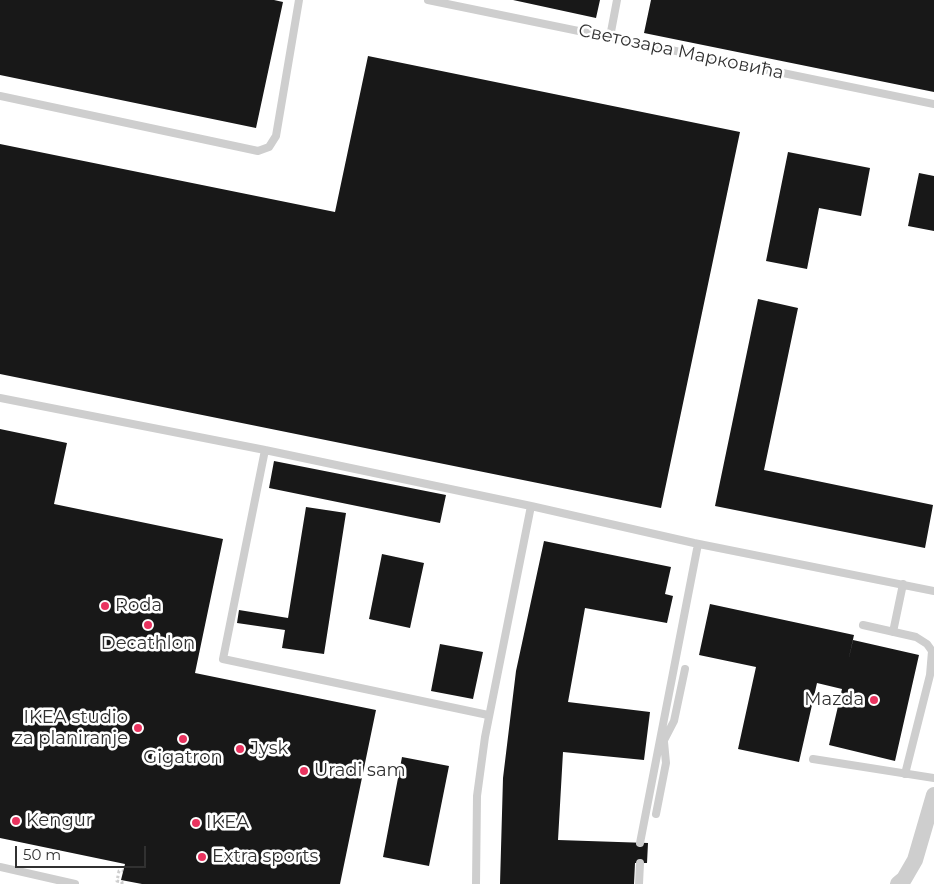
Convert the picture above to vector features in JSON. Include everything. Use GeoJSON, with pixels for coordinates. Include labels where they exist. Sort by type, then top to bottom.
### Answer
{"type":"FeatureCollection","features":[{"type":"Feature","properties":{"kind":"street"},"geometry":{"type":"LineString","coordinates":[[898,884],[904,880],[915,860],[934,795]]}},
{"type":"Feature","properties":{"kind":"lane"},"geometry":{"type":"LineString","coordinates":[[0,96],[258,151],[269,147],[276,136],[299,0]]}},
{"type":"Feature","properties":{"kind":"lane","name":"Светозара Марковића"},"geometry":{"type":"LineString","coordinates":[[428,0],[934,104]]}},
{"type":"Feature","properties":{"kind":"lane"},"geometry":{"type":"LineString","coordinates":[[610,37],[617,0]]}},
{"type":"Feature","properties":{"kind":"lane"},"geometry":{"type":"LineString","coordinates":[[0,398],[265,450],[531,506],[698,544],[934,591]]}},
{"type":"Feature","properties":{"kind":"lane"},"geometry":{"type":"LineString","coordinates":[[265,450],[223,659],[488,715]]}},
{"type":"Feature","properties":{"kind":"lane"},"geometry":{"type":"LineString","coordinates":[[476,884],[477,796],[488,715],[531,506]]}},
{"type":"Feature","properties":{"kind":"lane"},"geometry":{"type":"LineString","coordinates":[[640,843],[698,544]]}},
{"type":"Feature","properties":{"kind":"lane"},"geometry":{"type":"LineString","coordinates":[[893,632],[903,584]]}},
{"type":"Feature","properties":{"kind":"lane"},"geometry":{"type":"LineString","coordinates":[[863,625],[916,637],[927,644],[932,651],[930,674],[905,774]]}},
{"type":"Feature","properties":{"kind":"lane"},"geometry":{"type":"LineString","coordinates":[[656,757],[674,721],[685,669]]}},
{"type":"Feature","properties":{"kind":"lane"},"geometry":{"type":"LineString","coordinates":[[656,814],[666,763],[662,722]]}},
{"type":"Feature","properties":{"kind":"lane"},"geometry":{"type":"LineString","coordinates":[[813,759],[934,778]]}},
{"type":"Feature","properties":{"kind":"lane"},"geometry":{"type":"LineString","coordinates":[[639,884],[640,863]]}},
{"type":"Feature","properties":{"kind":"lane"},"geometry":{"type":"LineString","coordinates":[[0,867],[75,884]]}},
{"type":"Feature","properties":{"kind":"path"},"geometry":{"type":"LineString","coordinates":[[122,884],[122,882],[117,881],[120,871],[123,871]]}},
{"type":"Feature","properties":{"kind":"building"},"geometry":{"type":"Polygon","coordinates":[[[0,0],[274,0],[283,2],[256,128],[0,75],[0,0]]]}},
{"type":"Feature","properties":{"kind":"building"},"geometry":{"type":"Polygon","coordinates":[[[513,0],[600,0],[596,18],[513,0]]]}},
{"type":"Feature","properties":{"kind":"building"},"geometry":{"type":"Polygon","coordinates":[[[651,0],[934,0],[934,92],[644,33],[651,0]]]}},
{"type":"Feature","properties":{"kind":"building"},"geometry":{"type":"Polygon","coordinates":[[[368,56],[740,132],[661,508],[0,374],[0,144],[335,212],[368,56]]]}},
{"type":"Feature","properties":{"kind":"building"},"geometry":{"type":"Polygon","coordinates":[[[788,152],[870,168],[861,216],[819,208],[807,269],[766,261],[788,152]]]}},
{"type":"Feature","properties":{"kind":"building"},"geometry":{"type":"Polygon","coordinates":[[[919,173],[934,176],[934,231],[908,226],[919,173]]]}},
{"type":"Feature","properties":{"kind":"building"},"geometry":{"type":"Polygon","coordinates":[[[758,299],[798,308],[764,470],[933,505],[925,548],[715,506],[758,299]]]}},
{"type":"Feature","properties":{"kind":"building","name":"Roda"},"geometry":{"type":"Polygon","coordinates":[[[0,429],[67,443],[54,504],[223,539],[195,673],[376,710],[340,884],[142,884],[121,880],[125,864],[0,838],[0,429]]]}},
{"type":"Feature","properties":{"kind":"building"},"geometry":{"type":"Polygon","coordinates":[[[274,461],[446,495],[440,523],[269,488],[274,461]]]}},
{"type":"Feature","properties":{"kind":"building"},"geometry":{"type":"Polygon","coordinates":[[[306,507],[346,513],[324,654],[282,648],[285,630],[237,623],[239,610],[288,618],[306,507]]]}},
{"type":"Feature","properties":{"kind":"building"},"geometry":{"type":"Polygon","coordinates":[[[544,541],[671,567],[665,594],[673,596],[667,623],[585,608],[568,702],[650,712],[644,760],[563,752],[558,840],[648,843],[647,863],[635,863],[634,884],[500,884],[503,778],[516,671],[544,541]]]}},
{"type":"Feature","properties":{"kind":"building"},"geometry":{"type":"Polygon","coordinates":[[[382,554],[424,563],[410,628],[369,619],[382,554]]]}},
{"type":"Feature","properties":{"kind":"building"},"geometry":{"type":"Polygon","coordinates":[[[710,604],[854,635],[848,662],[853,640],[919,655],[895,761],[829,745],[842,689],[817,683],[799,762],[738,749],[756,667],[699,655],[710,604]]]}},
{"type":"Feature","properties":{"kind":"building"},"geometry":{"type":"Polygon","coordinates":[[[440,644],[483,652],[473,699],[431,691],[440,644]]]}},
{"type":"Feature","properties":{"kind":"building"},"geometry":{"type":"Polygon","coordinates":[[[402,757],[449,766],[429,866],[383,857],[402,757]]]}},
{"type":"Feature","properties":{"kind":"place","name":"Roda"},"geometry":{"type":"Point","coordinates":[105,606]}},
{"type":"Feature","properties":{"kind":"place","name":"Decathlon"},"geometry":{"type":"Point","coordinates":[148,625]}},
{"type":"Feature","properties":{"kind":"place","name":"Mazda"},"geometry":{"type":"Point","coordinates":[874,700]}},
{"type":"Feature","properties":{"kind":"place","name":"IKEA studio za planiranje"},"geometry":{"type":"Point","coordinates":[138,728]}},
{"type":"Feature","properties":{"kind":"place","name":"Gigatron"},"geometry":{"type":"Point","coordinates":[183,739]}},
{"type":"Feature","properties":{"kind":"place","name":"Jysk"},"geometry":{"type":"Point","coordinates":[240,749]}},
{"type":"Feature","properties":{"kind":"place","name":"Uradi sam"},"geometry":{"type":"Point","coordinates":[304,771]}},
{"type":"Feature","properties":{"kind":"place","name":"Kengur"},"geometry":{"type":"Point","coordinates":[16,821]}},
{"type":"Feature","properties":{"kind":"place","name":"IKEA"},"geometry":{"type":"Point","coordinates":[196,823]}},
{"type":"Feature","properties":{"kind":"place","name":"Extra sports"},"geometry":{"type":"Point","coordinates":[202,857]}}]}
